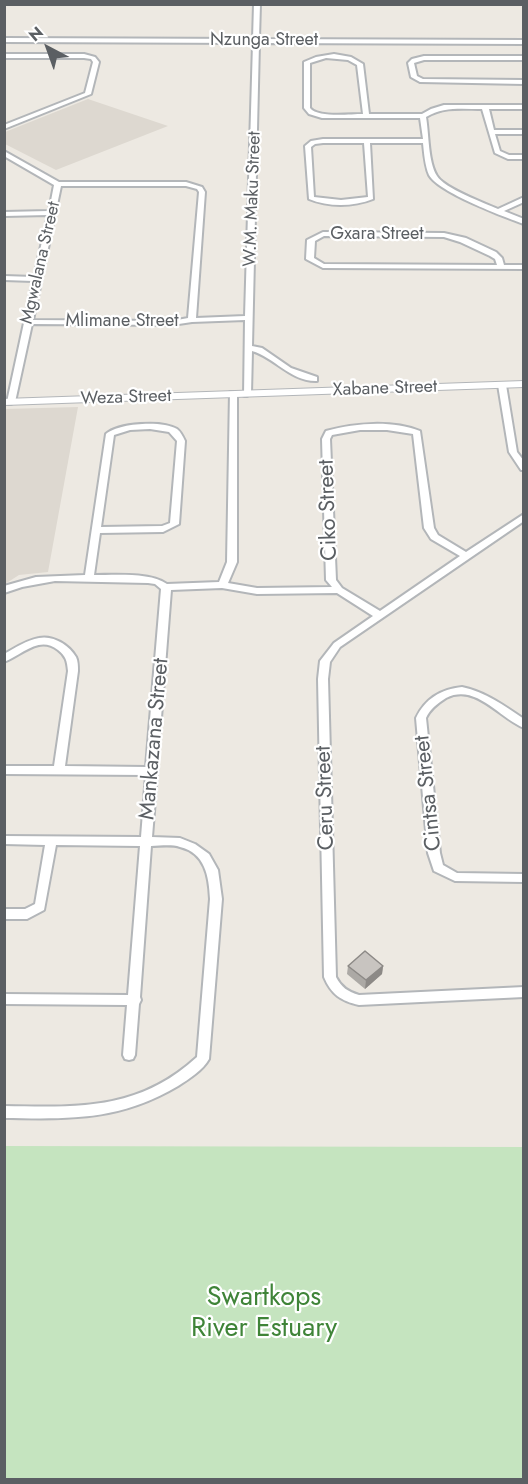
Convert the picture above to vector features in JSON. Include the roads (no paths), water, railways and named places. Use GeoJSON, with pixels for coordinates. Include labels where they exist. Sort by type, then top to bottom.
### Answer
{"type":"FeatureCollection","features":[{"type":"Feature","properties":{"kind":"street","name":"W.M. Maku Street"},"geometry":{"type":"LineString","coordinates":[[247,394],[257,4]]}},
{"type":"Feature","properties":{"kind":"street","name":"Nzunga Street"},"geometry":{"type":"LineString","coordinates":[[4,40],[524,42]]}},
{"type":"Feature","properties":{"kind":"street"},"geometry":{"type":"LineString","coordinates":[[4,56],[84,56],[93,58],[96,62],[88,94],[4,127]]}},
{"type":"Feature","properties":{"kind":"street"},"geometry":{"type":"LineString","coordinates":[[366,116],[358,60],[319,57],[307,62],[309,112],[318,115],[366,116],[423,116],[444,107],[524,107]]}},
{"type":"Feature","properties":{"kind":"street"},"geometry":{"type":"LineString","coordinates":[[524,58],[424,58],[411,63],[414,77],[422,81],[524,82]]}},
{"type":"Feature","properties":{"kind":"street"},"geometry":{"type":"LineString","coordinates":[[485,107],[497,152],[503,156],[524,158]]}},
{"type":"Feature","properties":{"kind":"street"},"geometry":{"type":"LineString","coordinates":[[423,116],[433,177],[436,182],[524,222]]}},
{"type":"Feature","properties":{"kind":"street"},"geometry":{"type":"LineString","coordinates":[[491,132],[524,132]]}},
{"type":"Feature","properties":{"kind":"street"},"geometry":{"type":"LineString","coordinates":[[367,141],[371,198],[357,202],[317,201],[311,198],[308,146],[313,142],[323,141],[367,141],[427,141]]}},
{"type":"Feature","properties":{"kind":"street","name":"Mgwalana Street"},"geometry":{"type":"LineString","coordinates":[[4,153],[58,184],[8,402]]}},
{"type":"Feature","properties":{"kind":"street","name":"Mlimane Street"},"geometry":{"type":"LineString","coordinates":[[28,322],[168,323],[192,320],[202,192],[200,188],[186,184],[58,184]]}},
{"type":"Feature","properties":{"kind":"street"},"geometry":{"type":"LineString","coordinates":[[499,212],[524,199]]}},
{"type":"Feature","properties":{"kind":"street"},"geometry":{"type":"LineString","coordinates":[[4,214],[52,213]]}},
{"type":"Feature","properties":{"kind":"street","name":"Gxara Street"},"geometry":{"type":"LineString","coordinates":[[501,267],[498,258],[490,252],[449,236],[323,234],[311,240],[310,259],[322,266],[501,267],[524,267]]}},
{"type":"Feature","properties":{"kind":"street"},"geometry":{"type":"LineString","coordinates":[[4,279],[37,279]]}},
{"type":"Feature","properties":{"kind":"street"},"geometry":{"type":"LineString","coordinates":[[192,320],[249,318]]}},
{"type":"Feature","properties":{"kind":"street"},"geometry":{"type":"LineString","coordinates":[[248,347],[259,350],[288,370],[314,379]]}},
{"type":"Feature","properties":{"kind":"street","name":"Xabane Street"},"geometry":{"type":"LineString","coordinates":[[247,394],[524,384]]}},
{"type":"Feature","properties":{"kind":"street"},"geometry":{"type":"LineString","coordinates":[[502,385],[513,452],[524,468]]}},
{"type":"Feature","properties":{"kind":"street"},"geometry":{"type":"LineString","coordinates":[[222,585],[232,562],[233,394]]}},
{"type":"Feature","properties":{"kind":"street","name":"Weza Street"},"geometry":{"type":"LineString","coordinates":[[8,402],[247,394]]}},
{"type":"Feature","properties":{"kind":"street"},"geometry":{"type":"LineString","coordinates":[[89,579],[96,530],[110,434],[115,430],[129,428],[160,428],[174,431],[181,441],[174,524],[163,529],[96,530]]}},
{"type":"Feature","properties":{"kind":"street","name":"Ciko Street"},"geometry":{"type":"LineString","coordinates":[[380,615],[333,585],[330,572],[326,439],[329,433],[337,430],[406,428],[417,433],[429,528],[434,537],[466,556]]}},
{"type":"Feature","properties":{"kind":"street","name":"Ceru Street"},"geometry":{"type":"LineString","coordinates":[[524,517],[337,645],[328,656],[323,669],[330,977],[333,986],[343,995],[359,1000],[524,992]]}},
{"type":"Feature","properties":{"kind":"street"},"geometry":{"type":"LineString","coordinates":[[4,590],[34,579],[89,579],[148,580],[164,586],[222,585],[257,591],[339,590]]}},
{"type":"Feature","properties":{"kind":"street","name":"Mankazana Street"},"geometry":{"type":"LineString","coordinates":[[129,1055],[153,771],[166,596],[164,586]]}},
{"type":"Feature","properties":{"kind":"street"},"geometry":{"type":"LineString","coordinates":[[4,659],[44,639],[52,641],[72,659],[73,671],[58,770]]}},
{"type":"Feature","properties":{"kind":"street","name":"Cintsa Street"},"geometry":{"type":"LineString","coordinates":[[524,724],[477,694],[463,689],[449,691],[428,705],[421,718],[434,853],[438,868],[455,877],[524,878]]}},
{"type":"Feature","properties":{"kind":"street"},"geometry":{"type":"LineString","coordinates":[[4,770],[153,771]]}},
{"type":"Feature","properties":{"kind":"street"},"geometry":{"type":"LineString","coordinates":[[4,840],[180,842],[204,853],[215,874],[216,899],[203,1059],[180,1080],[167,1087],[92,1111],[4,1112]]}},
{"type":"Feature","properties":{"kind":"street"},"geometry":{"type":"LineString","coordinates":[[4,914],[27,914],[40,907],[51,840]]}},
{"type":"Feature","properties":{"kind":"street"},"geometry":{"type":"LineString","coordinates":[[4,999],[135,1000]]}},
{"type":"Feature","properties":{"kind":"park label","name":"Swartkops River Estuary"},"geometry":{"type":"Point","coordinates":[264,1314]}}]}
